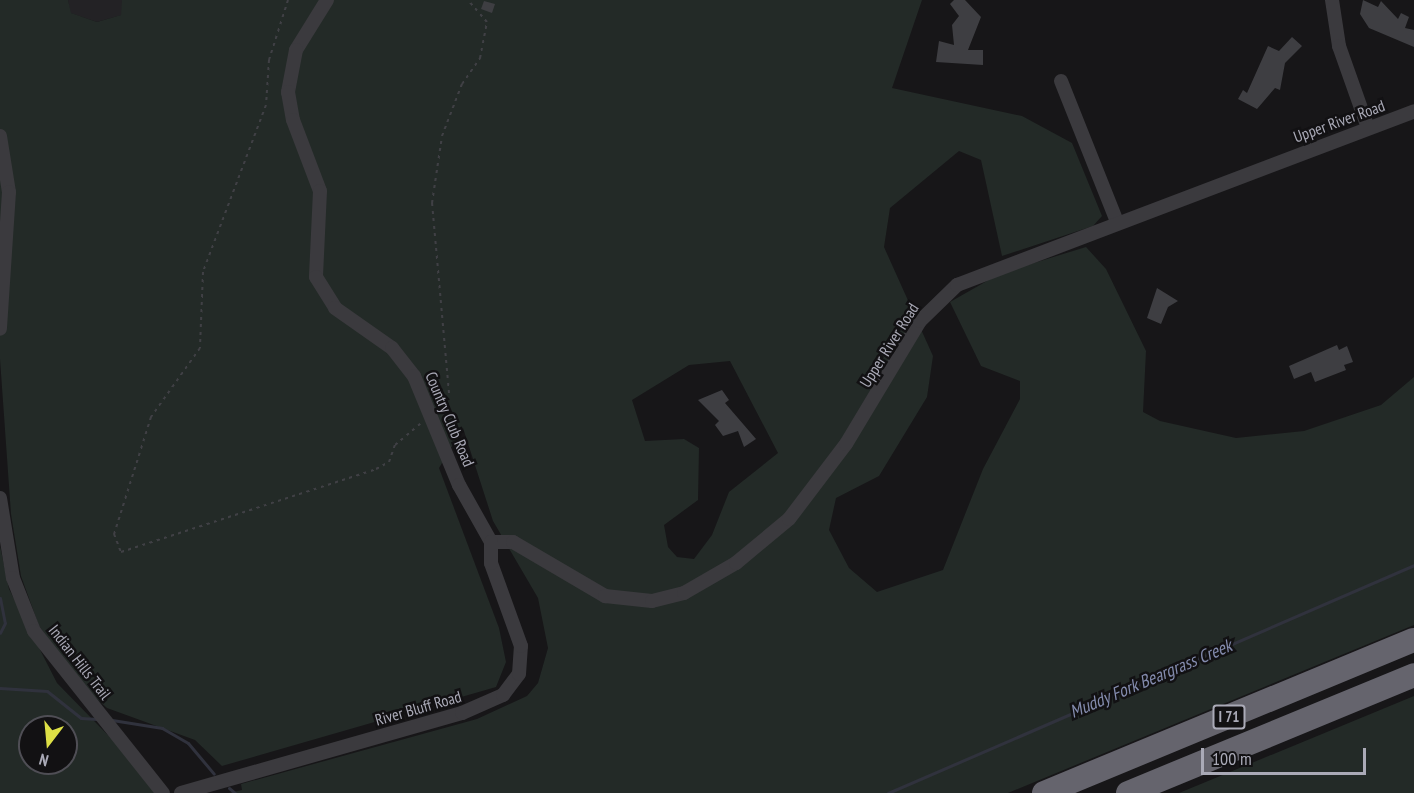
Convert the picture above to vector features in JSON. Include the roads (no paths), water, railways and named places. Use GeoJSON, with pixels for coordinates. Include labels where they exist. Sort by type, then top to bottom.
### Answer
{"type":"FeatureCollection","features":[{"type":"Feature","properties":{"kind":"highway","name":"I 71"},"geometry":{"type":"LineString","coordinates":[[1044,793],[1414,640]]}},
{"type":"Feature","properties":{"kind":"highway","name":"I 71"},"geometry":{"type":"LineString","coordinates":[[1128,793],[1414,675]]}},
{"type":"Feature","properties":{"kind":"street","name":"Country Club Road"},"geometry":{"type":"LineString","coordinates":[[327,0],[300,40],[289,79],[293,120],[320,191],[316,277],[335,308],[392,348],[414,376],[459,485],[491,542]]}},
{"type":"Feature","properties":{"kind":"street"},"geometry":{"type":"LineString","coordinates":[[1332,0],[1339,46],[1368,128]]}},
{"type":"Feature","properties":{"kind":"street"},"geometry":{"type":"LineString","coordinates":[[1061,81],[1117,222]]}},
{"type":"Feature","properties":{"kind":"street","name":"Upper River Road"},"geometry":{"type":"LineString","coordinates":[[491,542],[513,542],[579,585],[625,601],[663,599],[709,580],[762,545],[814,490],[920,321],[946,293],[1000,265],[1414,111]]}},
{"type":"Feature","properties":{"kind":"street"},"geometry":{"type":"LineString","coordinates":[[0,136],[9,192],[0,329]]}},
{"type":"Feature","properties":{"kind":"street","name":"Indian Hills Trail"},"geometry":{"type":"LineString","coordinates":[[0,498],[9,560],[30,622],[163,793]]}},
{"type":"Feature","properties":{"kind":"street","name":"River Bluff Road"},"geometry":{"type":"LineString","coordinates":[[181,793],[462,713],[503,695],[519,674],[521,646],[491,563],[491,542]]}},
{"type":"Feature","properties":{"kind":"waterway","name":"Muddy Fork Beargrass Creek"},"geometry":{"type":"LineString","coordinates":[[888,793],[1414,565]]}},
{"type":"Feature","properties":{"kind":"waterway","name":"Muddy Fork Beargrass Creek"},"geometry":{"type":"LineString","coordinates":[[0,598],[5,623],[0,633]]}},
{"type":"Feature","properties":{"kind":"waterway","name":"Muddy Fork Beargrass Creek"},"geometry":{"type":"LineString","coordinates":[[0,688],[47,691],[81,718],[97,719]]}},
{"type":"Feature","properties":{"kind":"waterway","name":"Muddy Fork Beargrass Creek"},"geometry":{"type":"LineString","coordinates":[[112,720],[162,728],[188,743],[214,774]]}},
{"type":"Feature","properties":{"kind":"waterway","name":"Muddy Fork Beargrass Creek"},"geometry":{"type":"LineString","coordinates":[[229,788],[235,793]]}}]}
